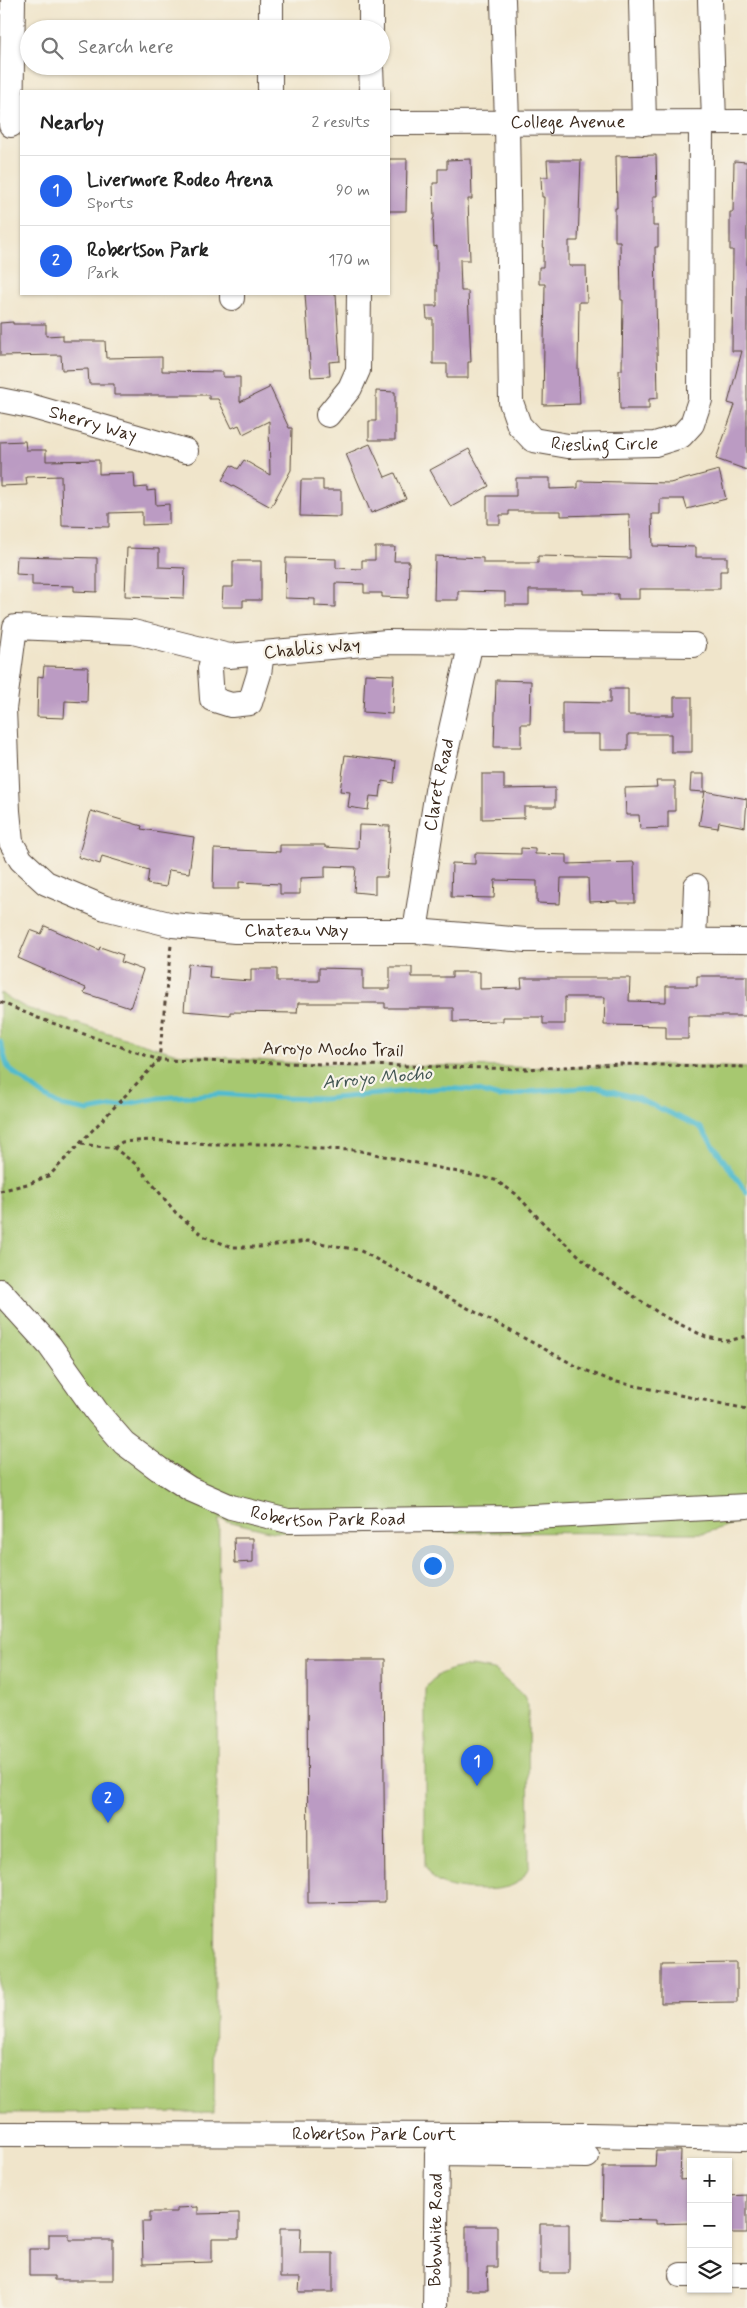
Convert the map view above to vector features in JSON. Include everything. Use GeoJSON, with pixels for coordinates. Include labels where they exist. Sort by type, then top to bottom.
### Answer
{"type":"FeatureCollection","features":[{"type":"Feature","properties":{"kind":"street"},"geometry":{"type":"LineString","coordinates":[[11,125],[13,0]]}},
{"type":"Feature","properties":{"kind":"street"},"geometry":{"type":"LineString","coordinates":[[271,0],[271,20]]}},
{"type":"Feature","properties":{"kind":"street"},"geometry":{"type":"LineString","coordinates":[[371,0],[371,20]]}},
{"type":"Feature","properties":{"kind":"street","name":"Riesling Circle"},"geometry":{"type":"LineString","coordinates":[[502,0],[507,122],[512,402],[519,425],[533,440],[568,446],[655,444],[681,436],[692,424],[700,400],[710,0]]}},
{"type":"Feature","properties":{"kind":"street"},"geometry":{"type":"LineString","coordinates":[[641,0],[644,123]]}},
{"type":"Feature","properties":{"kind":"street"},"geometry":{"type":"LineString","coordinates":[[270,75],[270,90]]}},
{"type":"Feature","properties":{"kind":"street"},"geometry":{"type":"LineString","coordinates":[[372,75],[372,90]]}},
{"type":"Feature","properties":{"kind":"street","name":"College Avenue"},"geometry":{"type":"LineString","coordinates":[[390,123],[747,122]]}},
{"type":"Feature","properties":{"kind":"street"},"geometry":{"type":"LineString","coordinates":[[328,415],[350,388],[358,370],[359,295]]}},
{"type":"Feature","properties":{"kind":"street","name":"Sherry Way"},"geometry":{"type":"LineString","coordinates":[[0,400],[30,406],[186,451]]}},
{"type":"Feature","properties":{"kind":"street","name":"Chablis Way"},"geometry":{"type":"LineString","coordinates":[[2,709],[15,626],[133,632],[229,656],[386,642],[694,645]]}},
{"type":"Feature","properties":{"kind":"street","name":"Claret Road"},"geometry":{"type":"LineString","coordinates":[[415,931],[437,791],[471,642]]}},
{"type":"Feature","properties":{"kind":"street"},"geometry":{"type":"LineString","coordinates":[[214,653],[210,669],[212,699],[231,705],[250,703],[262,653]]}},
{"type":"Feature","properties":{"kind":"street","name":"Chateau Way"},"geometry":{"type":"LineString","coordinates":[[2,709],[11,842],[21,860],[46,883],[105,908],[173,926],[234,931],[415,931],[526,940],[747,941]]}},
{"type":"Feature","properties":{"kind":"street"},"geometry":{"type":"LineString","coordinates":[[694,941],[696,886]]}},
{"type":"Feature","properties":{"kind":"street","name":"Robertson Park Road"},"geometry":{"type":"LineString","coordinates":[[0,1292],[50,1346],[96,1412],[124,1442],[159,1470],[190,1489],[231,1506],[288,1521],[513,1518],[747,1506]]}},
{"type":"Feature","properties":{"kind":"street","name":"Robertson Park Court"},"geometry":{"type":"LineString","coordinates":[[0,2134],[588,2135],[747,2138]]}},
{"type":"Feature","properties":{"kind":"street","name":"Bobwhite Road"},"geometry":{"type":"LineString","coordinates":[[435,2308],[437,2154],[587,2156]]}},
{"type":"Feature","properties":{"kind":"street"},"geometry":{"type":"LineString","coordinates":[[732,2275],[747,2275]]}},
{"type":"Feature","properties":{"kind":"path"},"geometry":{"type":"LineString","coordinates":[[0,1191],[31,1183],[50,1175],[158,1060],[173,926]]}},
{"type":"Feature","properties":{"kind":"path","name":"Arroyo Mocho Trail"},"geometry":{"type":"LineString","coordinates":[[0,1002],[38,1018],[158,1060],[526,1069],[620,1064],[747,1067]]}},
{"type":"Feature","properties":{"kind":"path"},"geometry":{"type":"LineString","coordinates":[[114,1148],[122,1142],[150,1140],[212,1144],[282,1144],[322,1149],[356,1150],[495,1180],[516,1194],[546,1226],[597,1272],[665,1317],[706,1337],[728,1341],[747,1336]]}},
{"type":"Feature","properties":{"kind":"path"},"geometry":{"type":"LineString","coordinates":[[81,1144],[114,1148],[137,1165],[176,1213],[205,1237],[232,1247],[259,1248],[308,1241],[359,1250],[580,1368],[612,1381],[747,1408]]}},
{"type":"Feature","properties":{"kind":"green space"},"geometry":{"type":"Polygon","coordinates":[[[0,993],[26,1008],[174,1053],[292,1063],[560,1068],[670,1065],[747,1068],[747,1519],[705,1533],[273,1532],[219,1519],[214,2112],[0,2113],[0,993]]]}},
{"type":"Feature","properties":{"kind":"green space"},"geometry":{"type":"Polygon","coordinates":[[[472,1666],[494,1670],[524,1696],[528,1705],[529,1866],[524,1876],[518,1882],[508,1887],[488,1890],[465,1889],[445,1885],[436,1881],[425,1867],[425,1688],[436,1677],[446,1671],[472,1666]]]}},
{"type":"Feature","properties":{"kind":"building"},"geometry":{"type":"Polygon","coordinates":[[[656,155],[657,196],[653,196],[653,226],[658,226],[658,247],[655,247],[658,398],[649,399],[649,409],[620,409],[619,370],[622,370],[623,300],[621,300],[620,241],[615,241],[615,208],[617,208],[616,156],[656,155]]]}},
{"type":"Feature","properties":{"kind":"building"},"geometry":{"type":"Polygon","coordinates":[[[390,159],[407,159],[406,211],[390,211],[390,159]]]}},
{"type":"Feature","properties":{"kind":"building"},"geometry":{"type":"Polygon","coordinates":[[[471,159],[472,199],[468,199],[470,260],[460,260],[461,291],[468,291],[471,362],[468,362],[468,378],[447,378],[447,364],[433,364],[433,319],[427,319],[426,306],[437,306],[437,246],[434,247],[433,183],[438,183],[438,169],[447,169],[447,160],[471,159]]]}},
{"type":"Feature","properties":{"kind":"building"},"geometry":{"type":"Polygon","coordinates":[[[547,160],[581,160],[578,241],[569,241],[569,266],[586,266],[587,302],[579,302],[578,369],[580,404],[543,405],[545,284],[539,284],[539,267],[543,267],[544,197],[542,197],[541,177],[548,177],[547,160]]]}},
{"type":"Feature","properties":{"kind":"building"},"geometry":{"type":"Polygon","coordinates":[[[734,161],[747,162],[747,470],[716,459],[735,405],[728,403],[742,351],[732,351],[733,250],[730,250],[730,212],[733,212],[734,161]]]}},
{"type":"Feature","properties":{"kind":"building"},"geometry":{"type":"Polygon","coordinates":[[[305,295],[336,295],[340,361],[329,362],[330,376],[311,377],[305,295]]]}},
{"type":"Feature","properties":{"kind":"building"},"geometry":{"type":"Polygon","coordinates":[[[13,322],[13,324],[46,324],[46,336],[63,335],[63,341],[105,341],[106,358],[162,357],[162,371],[223,372],[223,377],[240,377],[240,402],[269,388],[269,385],[289,428],[292,428],[291,470],[271,507],[222,480],[231,465],[238,469],[244,460],[270,475],[269,421],[243,434],[239,425],[232,428],[218,399],[209,399],[209,395],[114,395],[114,384],[89,384],[88,369],[62,370],[61,355],[0,356],[0,323],[13,322]]]}},
{"type":"Feature","properties":{"kind":"building"},"geometry":{"type":"Polygon","coordinates":[[[376,391],[395,392],[395,440],[369,440],[369,421],[376,421],[376,391]]]}},
{"type":"Feature","properties":{"kind":"building"},"geometry":{"type":"Polygon","coordinates":[[[25,441],[26,450],[46,450],[46,461],[99,460],[99,474],[134,473],[135,488],[147,487],[147,491],[155,490],[156,505],[169,504],[169,524],[142,525],[142,512],[109,513],[109,527],[62,526],[61,476],[26,477],[27,485],[0,486],[0,442],[25,441]]]}},
{"type":"Feature","properties":{"kind":"building"},"geometry":{"type":"Polygon","coordinates":[[[370,444],[385,477],[395,473],[406,499],[371,513],[346,454],[370,444]]]}},
{"type":"Feature","properties":{"kind":"building"},"geometry":{"type":"Polygon","coordinates":[[[469,449],[489,486],[451,507],[430,470],[469,449]]]}},
{"type":"Feature","properties":{"kind":"building"},"geometry":{"type":"Polygon","coordinates":[[[719,470],[726,499],[687,509],[684,499],[660,499],[660,514],[652,514],[653,546],[696,547],[696,557],[727,557],[727,571],[720,571],[720,589],[639,589],[639,599],[618,599],[618,594],[583,594],[583,590],[529,590],[529,605],[505,605],[505,592],[458,591],[458,600],[434,600],[435,556],[483,558],[483,563],[538,563],[538,556],[630,558],[629,514],[561,516],[561,511],[509,511],[509,515],[500,515],[500,524],[487,524],[487,496],[516,496],[516,478],[550,478],[550,489],[578,488],[578,481],[670,483],[719,470]]]}},
{"type":"Feature","properties":{"kind":"building"},"geometry":{"type":"Polygon","coordinates":[[[301,480],[323,480],[323,490],[341,490],[341,517],[300,516],[301,480]]]}},
{"type":"Feature","properties":{"kind":"building"},"geometry":{"type":"Polygon","coordinates":[[[375,547],[395,547],[394,561],[409,561],[408,598],[382,597],[382,593],[364,593],[364,584],[335,583],[335,607],[315,606],[315,599],[285,598],[286,558],[336,559],[336,568],[362,569],[362,560],[375,560],[375,547]]]}},
{"type":"Feature","properties":{"kind":"building"},"geometry":{"type":"Polygon","coordinates":[[[127,548],[159,549],[159,567],[185,568],[184,598],[125,596],[127,548]]]}},
{"type":"Feature","properties":{"kind":"building"},"geometry":{"type":"Polygon","coordinates":[[[17,556],[97,558],[97,592],[74,591],[74,586],[32,585],[32,575],[16,574],[17,556]]]}},
{"type":"Feature","properties":{"kind":"building"},"geometry":{"type":"Polygon","coordinates":[[[233,561],[261,561],[261,600],[243,600],[243,607],[222,607],[223,587],[233,587],[233,561]]]}},
{"type":"Feature","properties":{"kind":"building"},"geometry":{"type":"Polygon","coordinates":[[[44,666],[88,667],[87,702],[65,701],[64,718],[37,717],[38,676],[43,677],[44,666]]]}},
{"type":"Feature","properties":{"kind":"building"},"geometry":{"type":"Polygon","coordinates":[[[365,674],[394,675],[392,714],[363,712],[365,674]]]}},
{"type":"Feature","properties":{"kind":"building"},"geometry":{"type":"Polygon","coordinates":[[[496,680],[531,681],[530,724],[521,724],[521,747],[494,747],[496,680]]]}},
{"type":"Feature","properties":{"kind":"building"},"geometry":{"type":"Polygon","coordinates":[[[610,689],[628,689],[628,715],[674,715],[674,697],[692,697],[692,752],[671,752],[671,734],[628,734],[628,750],[600,750],[600,734],[562,734],[562,702],[610,703],[610,689]]]}},
{"type":"Feature","properties":{"kind":"building"},"geometry":{"type":"Polygon","coordinates":[[[345,755],[396,761],[394,783],[382,781],[380,797],[370,796],[368,810],[348,807],[350,792],[340,791],[345,755]]]}},
{"type":"Feature","properties":{"kind":"building"},"geometry":{"type":"Polygon","coordinates":[[[482,774],[504,774],[504,789],[555,788],[555,807],[524,807],[524,818],[482,819],[482,774]]]}},
{"type":"Feature","properties":{"kind":"building"},"geometry":{"type":"Polygon","coordinates":[[[691,774],[704,774],[704,792],[690,791],[691,774]]]}},
{"type":"Feature","properties":{"kind":"building"},"geometry":{"type":"Polygon","coordinates":[[[656,781],[675,781],[675,811],[668,811],[668,828],[640,829],[639,815],[626,815],[625,788],[657,787],[656,781]]]}},
{"type":"Feature","properties":{"kind":"building"},"geometry":{"type":"Polygon","coordinates":[[[705,791],[747,799],[745,827],[719,822],[718,828],[699,825],[705,791]]]}},
{"type":"Feature","properties":{"kind":"building"},"geometry":{"type":"Polygon","coordinates":[[[91,811],[142,826],[141,829],[194,837],[189,873],[169,870],[166,887],[147,884],[149,870],[102,856],[100,864],[78,857],[91,811]]]}},
{"type":"Feature","properties":{"kind":"building"},"geometry":{"type":"Polygon","coordinates":[[[359,825],[390,826],[387,877],[375,877],[375,894],[354,892],[356,867],[325,866],[325,877],[300,878],[300,894],[280,894],[280,884],[239,882],[239,889],[213,889],[214,849],[280,852],[280,845],[325,845],[325,847],[358,849],[359,825]]]}},
{"type":"Feature","properties":{"kind":"building"},"geometry":{"type":"Polygon","coordinates":[[[521,848],[535,849],[535,854],[567,855],[567,864],[634,862],[635,903],[617,903],[617,901],[589,902],[588,878],[561,878],[560,904],[537,903],[537,881],[495,880],[494,898],[451,897],[452,863],[475,864],[475,853],[521,854],[521,848]]]}},
{"type":"Feature","properties":{"kind":"building"},"geometry":{"type":"Polygon","coordinates":[[[45,926],[99,950],[100,947],[123,955],[121,962],[143,970],[130,1008],[84,993],[86,988],[18,958],[30,930],[41,934],[45,926]]]}},
{"type":"Feature","properties":{"kind":"building"},"geometry":{"type":"Polygon","coordinates":[[[188,964],[210,966],[209,978],[251,981],[251,969],[277,969],[277,981],[319,981],[319,968],[363,969],[363,989],[390,989],[390,967],[412,967],[412,977],[452,977],[452,972],[480,972],[480,989],[522,988],[521,978],[630,978],[629,1001],[666,1002],[666,986],[697,986],[697,976],[747,976],[747,1016],[688,1016],[688,1039],[666,1039],[666,1026],[604,1025],[605,997],[565,997],[565,1024],[543,1024],[543,1017],[503,1017],[503,1021],[453,1022],[453,1008],[385,1008],[385,1003],[298,1003],[297,1013],[230,1012],[230,1015],[184,1011],[188,964]]]}},
{"type":"Feature","properties":{"kind":"building"},"geometry":{"type":"Polygon","coordinates":[[[234,1538],[253,1538],[253,1562],[235,1563],[234,1538]]]}},
{"type":"Feature","properties":{"kind":"building"},"geometry":{"type":"Polygon","coordinates":[[[307,1659],[383,1659],[385,1902],[308,1903],[307,1659]]]}},
{"type":"Feature","properties":{"kind":"building"},"geometry":{"type":"Polygon","coordinates":[[[737,1963],[737,2002],[661,2003],[661,1964],[737,1963]]]}},
{"type":"Feature","properties":{"kind":"building"},"geometry":{"type":"Polygon","coordinates":[[[656,2151],[681,2151],[680,2180],[687,2179],[687,2223],[656,2224],[656,2220],[602,2219],[603,2167],[655,2167],[656,2151]]]}},
{"type":"Feature","properties":{"kind":"building"},"geometry":{"type":"Polygon","coordinates":[[[747,2195],[747,2233],[732,2233],[732,2196],[747,2195]]]}},
{"type":"Feature","properties":{"kind":"building"},"geometry":{"type":"Polygon","coordinates":[[[198,2207],[198,2214],[239,2213],[239,2238],[212,2238],[212,2262],[143,2264],[142,2222],[150,2222],[150,2212],[177,2212],[177,2208],[198,2207]]]}},
{"type":"Feature","properties":{"kind":"building"},"geometry":{"type":"Polygon","coordinates":[[[540,2224],[569,2224],[569,2273],[540,2273],[540,2224]]]}},
{"type":"Feature","properties":{"kind":"building"},"geometry":{"type":"Polygon","coordinates":[[[466,2226],[497,2226],[497,2267],[487,2267],[488,2290],[466,2290],[466,2226]]]}},
{"type":"Feature","properties":{"kind":"building"},"geometry":{"type":"Polygon","coordinates":[[[280,2228],[301,2228],[300,2253],[333,2253],[333,2292],[299,2292],[300,2278],[280,2278],[280,2228]]]}},
{"type":"Feature","properties":{"kind":"building"},"geometry":{"type":"Polygon","coordinates":[[[49,2234],[69,2234],[69,2240],[113,2240],[113,2280],[54,2280],[54,2276],[29,2276],[29,2249],[49,2249],[49,2234]]]}},
{"type":"Feature","properties":{"kind":"waterway","name":"Arroyo Mocho"},"geometry":{"type":"LineString","coordinates":[[0,1041],[8,1068],[44,1096],[62,1106],[88,1111],[159,1098],[220,1094],[323,1099],[442,1088],[475,1090],[499,1097],[536,1091],[598,1087],[639,1099],[700,1127],[747,1193]]}},
{"type":"Feature","properties":{"kind":"place","name":"Livermore Rodeo Arena"},"geometry":{"type":"Point","coordinates":[477,1786]}},
{"type":"Feature","properties":{"kind":"place","name":"Robertson Park"},"geometry":{"type":"Point","coordinates":[108,1823]}}]}
